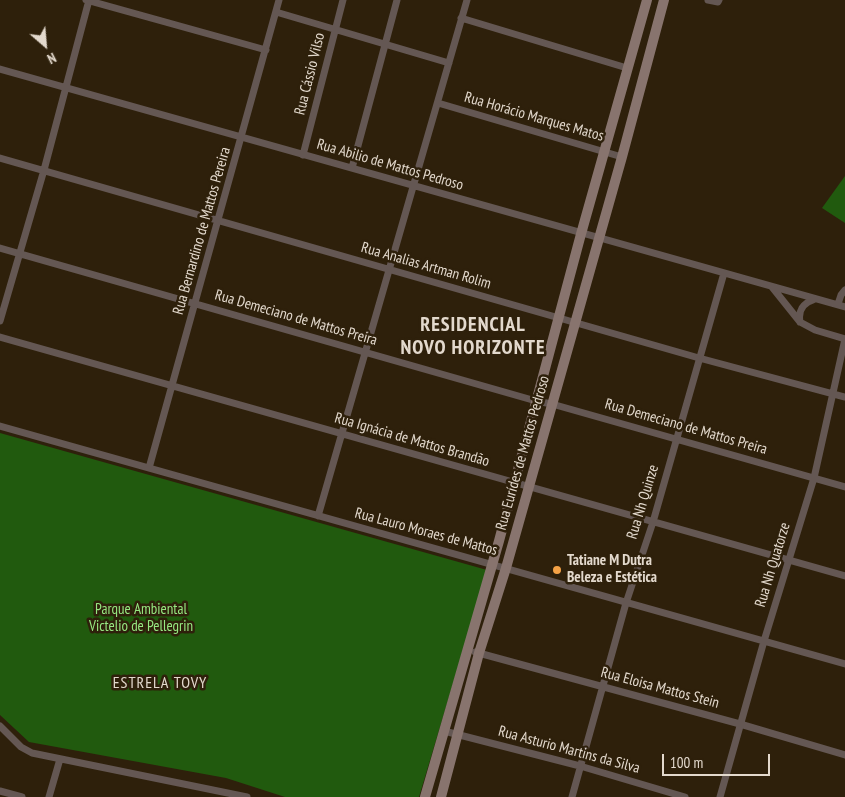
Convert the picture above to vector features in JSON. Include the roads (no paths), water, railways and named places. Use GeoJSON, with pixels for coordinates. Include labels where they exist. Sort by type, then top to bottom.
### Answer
{"type":"FeatureCollection","features":[{"type":"Feature","properties":{"kind":"street"},"geometry":{"type":"LineString","coordinates":[[0,321],[44,170],[88,0],[266,50]]}},
{"type":"Feature","properties":{"kind":"street","name":"Rua Bernardino de Mattos Pereira"},"geometry":{"type":"LineString","coordinates":[[149,468],[279,0]]}},
{"type":"Feature","properties":{"kind":"street","name":"Rua Cássio Vilso"},"geometry":{"type":"LineString","coordinates":[[303,155],[344,0]]}},
{"type":"Feature","properties":{"kind":"street"},"geometry":{"type":"LineString","coordinates":[[352,168],[397,0]]}},
{"type":"Feature","properties":{"kind":"street"},"geometry":{"type":"LineString","coordinates":[[318,516],[466,0]]}},
{"type":"Feature","properties":{"kind":"street","name":"Rua Eurídes de Mattos Pedroso"},"geometry":{"type":"LineString","coordinates":[[425,797],[514,483],[646,0]]}},
{"type":"Feature","properties":{"kind":"street","name":"Rua Eurídes de Mattos Pedroso"},"geometry":{"type":"LineString","coordinates":[[441,797],[478,653],[506,568],[622,157],[664,0]]}},
{"type":"Feature","properties":{"kind":"street"},"geometry":{"type":"LineString","coordinates":[[708,0],[718,1]]}},
{"type":"Feature","properties":{"kind":"street"},"geometry":{"type":"LineString","coordinates":[[276,12],[449,63]]}},
{"type":"Feature","properties":{"kind":"street"},"geometry":{"type":"LineString","coordinates":[[461,18],[627,68]]}},
{"type":"Feature","properties":{"kind":"street","name":"Rua Abilio de Mattos Pedroso"},"geometry":{"type":"LineString","coordinates":[[0,69],[724,273],[813,300],[841,306]]}},
{"type":"Feature","properties":{"kind":"street","name":"Rua Horácio Marques Matos"},"geometry":{"type":"LineString","coordinates":[[438,103],[622,157]]}},
{"type":"Feature","properties":{"kind":"street","name":"Rua Analias Artman Rolim"},"geometry":{"type":"LineString","coordinates":[[0,158],[575,323],[845,397]]}},
{"type":"Feature","properties":{"kind":"street","name":"Rua Demeciano de Mattos Preira"},"geometry":{"type":"LineString","coordinates":[[0,248],[845,487]]}},
{"type":"Feature","properties":{"kind":"street","name":"Rua Nh Quinze"},"geometry":{"type":"LineString","coordinates":[[572,797],[626,603],[653,522],[724,273]]}},
{"type":"Feature","properties":{"kind":"street"},"geometry":{"type":"LineString","coordinates":[[772,287],[800,322],[815,330],[845,339]]}},
{"type":"Feature","properties":{"kind":"street"},"geometry":{"type":"LineString","coordinates":[[841,306],[841,295],[845,290]]}},
{"type":"Feature","properties":{"kind":"street"},"geometry":{"type":"LineString","coordinates":[[800,322],[799,315],[801,309],[807,302],[813,300]]}},
{"type":"Feature","properties":{"kind":"street","name":"Rua Ignácia de Mattos Brandão"},"geometry":{"type":"LineString","coordinates":[[0,337],[845,576]]}},
{"type":"Feature","properties":{"kind":"street","name":"Rua Nh Quatorze"},"geometry":{"type":"LineString","coordinates":[[720,797],[764,641],[814,478],[845,339]]}},
{"type":"Feature","properties":{"kind":"street","name":"Rua Lauro Moraes de Mattos"},"geometry":{"type":"LineString","coordinates":[[0,426],[845,664]]}},
{"type":"Feature","properties":{"kind":"street","name":"Rua Eloisa Mattos Stein"},"geometry":{"type":"LineString","coordinates":[[467,650],[740,724],[845,755]]}},
{"type":"Feature","properties":{"kind":"street"},"geometry":{"type":"LineString","coordinates":[[0,726],[21,747],[32,753],[247,797]]}},
{"type":"Feature","properties":{"kind":"street","name":"Rua Asturio Martins da Silva"},"geometry":{"type":"LineString","coordinates":[[444,730],[580,766],[685,797]]}},
{"type":"Feature","properties":{"kind":"street"},"geometry":{"type":"LineString","coordinates":[[49,797],[60,759]]}},
{"type":"Feature","properties":{"kind":"street"},"geometry":{"type":"LineString","coordinates":[[0,791],[22,797]]}},
{"type":"Feature","properties":{"kind":"place","name":"Tatiane M Dutra Beleza e Estética"},"geometry":{"type":"Point","coordinates":[557,570]}},
{"type":"Feature","properties":{"kind":"district","name":"RESIDENCIAL NOVO HORIZONTE"},"geometry":{"type":"Point","coordinates":[473,336]}},
{"type":"Feature","properties":{"kind":"district","name":"ESTRELA TOVY"},"geometry":{"type":"Point","coordinates":[160,683]}},
{"type":"Feature","properties":{"kind":"park label","name":"Parque Ambiental Victelio de Pellegrin"},"geometry":{"type":"Point","coordinates":[141,618]}}]}
